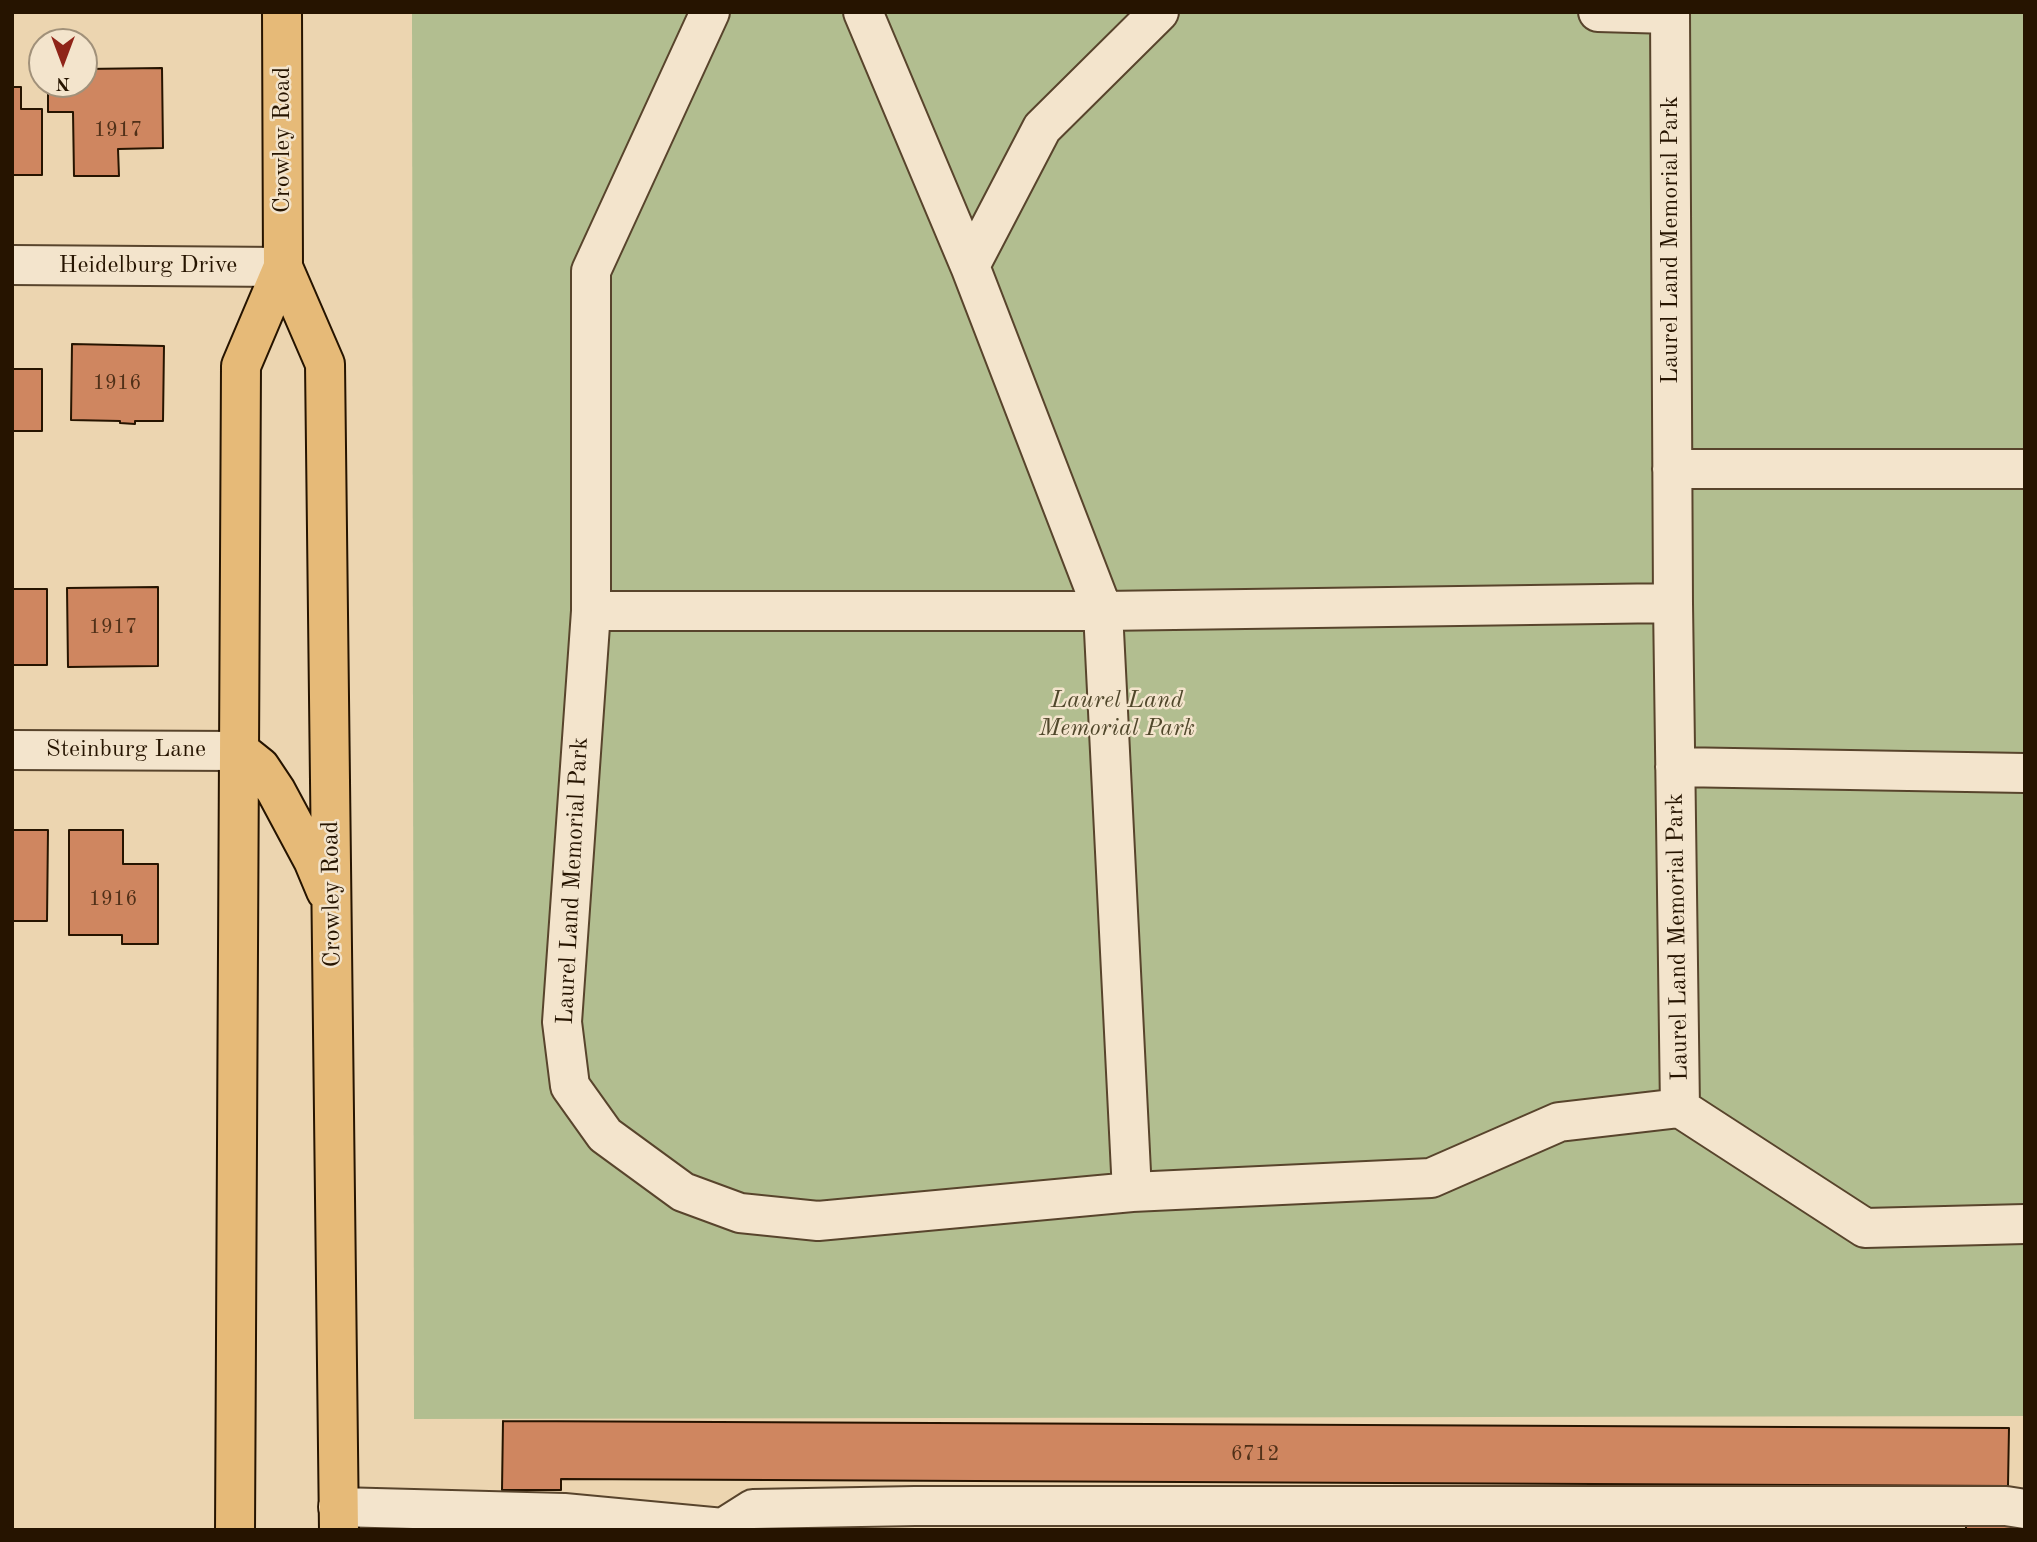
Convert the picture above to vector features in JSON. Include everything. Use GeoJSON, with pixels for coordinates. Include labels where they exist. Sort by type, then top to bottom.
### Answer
{"type":"FeatureCollection","features":[{"type":"Feature","properties":{"kind":"main road","name":"Crowley Road"},"geometry":{"type":"LineString","coordinates":[[282,12],[283,267],[325,364],[338,1518]]}},
{"type":"Feature","properties":{"kind":"main road","name":"Crowley Road"},"geometry":{"type":"LineString","coordinates":[[235,1530],[241,366],[283,267]]}},
{"type":"Feature","properties":{"kind":"main road"},"geometry":{"type":"LineString","coordinates":[[240,751],[260,767],[275,791],[313,860],[332,906]]}},
{"type":"Feature","properties":{"kind":"street","name":"Laurel Land Memorial Park"},"geometry":{"type":"LineString","coordinates":[[710,12],[591,271],[591,611],[562,1023],[569,1086],[605,1135],[683,1192],[740,1213],[818,1221],[1132,1192],[1431,1178],[1559,1122],[1681,1108],[1866,1228],[2025,1224]]}},
{"type":"Feature","properties":{"kind":"street"},"geometry":{"type":"LineString","coordinates":[[863,12],[970,266],[1103,611],[1132,1192]]}},
{"type":"Feature","properties":{"kind":"street"},"geometry":{"type":"LineString","coordinates":[[970,266],[1042,128],[1158,12]]}},
{"type":"Feature","properties":{"kind":"street"},"geometry":{"type":"LineString","coordinates":[[1598,12],[1670,13]]}},
{"type":"Feature","properties":{"kind":"street","name":"Laurel Land Memorial Park"},"geometry":{"type":"LineString","coordinates":[[1670,13],[1673,603],[1681,1108]]}},
{"type":"Feature","properties":{"kind":"street","name":"Heidelburg Drive"},"geometry":{"type":"LineString","coordinates":[[12,265],[283,267]]}},
{"type":"Feature","properties":{"kind":"street"},"geometry":{"type":"LineString","coordinates":[[1672,468],[2025,468]]}},
{"type":"Feature","properties":{"kind":"street"},"geometry":{"type":"LineString","coordinates":[[591,611],[1103,611],[1673,603]]}},
{"type":"Feature","properties":{"kind":"street","name":"Steinburg Lane"},"geometry":{"type":"LineString","coordinates":[[12,750],[240,751]]}},
{"type":"Feature","properties":{"kind":"street","name":"Laurel Land Memorial Park"},"geometry":{"type":"LineString","coordinates":[[1675,767],[2025,773]]}},
{"type":"Feature","properties":{"kind":"street"},"geometry":{"type":"LineString","coordinates":[[338,1518],[564,1513],[724,1529],[753,1509],[915,1518],[1943,1518],[2006,1506],[2025,1509]]}},
{"type":"Feature","properties":{"kind":"green space","name":"Laurel Land Memorial Park"},"geometry":{"type":"Polygon","coordinates":[[[412,12],[2025,12],[2025,1416],[414,1419],[412,12]]]}},
{"type":"Feature","properties":{"kind":"building"},"geometry":{"type":"Polygon","coordinates":[[[162,68],[163,148],[118,149],[119,176],[74,176],[73,112],[48,112],[48,98],[98,98],[98,69],[162,68]]]}},
{"type":"Feature","properties":{"kind":"building"},"geometry":{"type":"Polygon","coordinates":[[[12,87],[21,87],[21,109],[42,109],[42,175],[12,175],[12,87]]]}},
{"type":"Feature","properties":{"kind":"building"},"geometry":{"type":"Polygon","coordinates":[[[72,344],[164,346],[163,421],[135,421],[135,424],[71,420],[72,344]]]}},
{"type":"Feature","properties":{"kind":"building"},"geometry":{"type":"Polygon","coordinates":[[[12,369],[42,369],[42,431],[12,431],[12,369]]]}},
{"type":"Feature","properties":{"kind":"building"},"geometry":{"type":"Polygon","coordinates":[[[158,587],[158,666],[68,667],[67,588],[158,587]]]}},
{"type":"Feature","properties":{"kind":"building"},"geometry":{"type":"Polygon","coordinates":[[[12,589],[47,589],[47,665],[12,665],[12,589]]]}},
{"type":"Feature","properties":{"kind":"building"},"geometry":{"type":"Polygon","coordinates":[[[12,830],[48,830],[47,921],[12,921],[12,830]]]}},
{"type":"Feature","properties":{"kind":"building"},"geometry":{"type":"Polygon","coordinates":[[[69,830],[123,830],[123,864],[158,864],[158,944],[122,944],[122,935],[69,935],[69,830]]]}},
{"type":"Feature","properties":{"kind":"building"},"geometry":{"type":"Polygon","coordinates":[[[503,1421],[2009,1428],[2008,1486],[561,1479],[561,1490],[502,1490],[503,1421]]]}},
{"type":"Feature","properties":{"kind":"building"},"geometry":{"type":"Polygon","coordinates":[[[1966,1519],[2013,1520],[2013,1530],[1966,1530],[1966,1519]]]}}]}
